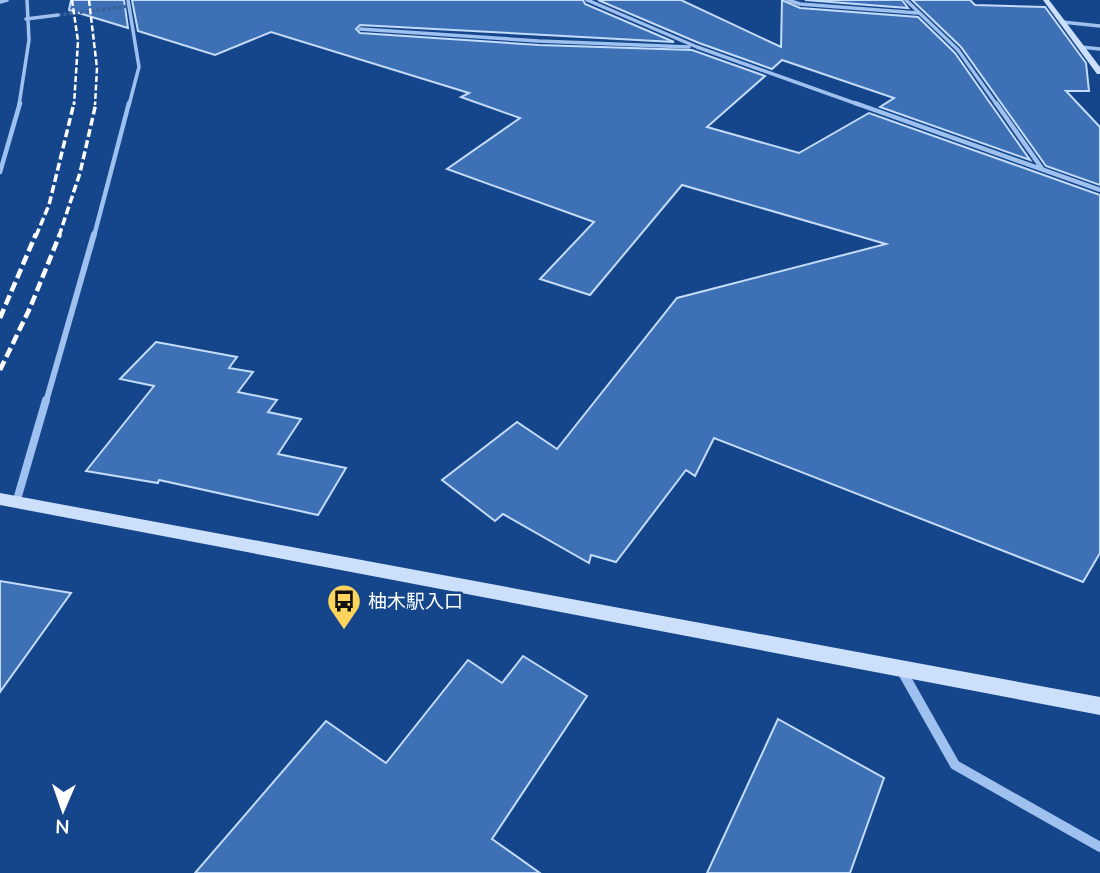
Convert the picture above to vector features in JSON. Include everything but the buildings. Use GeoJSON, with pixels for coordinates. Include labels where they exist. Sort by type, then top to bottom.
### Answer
{"type":"FeatureCollection","features":[{"type":"Feature","properties":{"kind":"street"},"geometry":{"type":"LineString","coordinates":[[0,2],[7,0]]}},
{"type":"Feature","properties":{"kind":"street"},"geometry":{"type":"LineString","coordinates":[[0,172],[22,96],[29,40],[27,0]]}},
{"type":"Feature","properties":{"kind":"street"},"geometry":{"type":"LineString","coordinates":[[128,0],[139,67],[91,246],[8,501],[1100,706]]}},
{"type":"Feature","properties":{"kind":"street"},"geometry":{"type":"LineString","coordinates":[[587,0],[697,47],[1100,190]]}},
{"type":"Feature","properties":{"kind":"street"},"geometry":{"type":"LineString","coordinates":[[788,0],[800,4],[918,13]]}},
{"type":"Feature","properties":{"kind":"street"},"geometry":{"type":"LineString","coordinates":[[906,0],[958,50],[1043,170]]}},
{"type":"Feature","properties":{"kind":"street"},"geometry":{"type":"LineString","coordinates":[[1046,0],[1100,72]]}},
{"type":"Feature","properties":{"kind":"street"},"geometry":{"type":"LineString","coordinates":[[26,19],[58,15]]}},
{"type":"Feature","properties":{"kind":"street"},"geometry":{"type":"LineString","coordinates":[[1062,22],[1100,26]]}},
{"type":"Feature","properties":{"kind":"street"},"geometry":{"type":"LineString","coordinates":[[360,29],[539,41],[697,47]]}},
{"type":"Feature","properties":{"kind":"street"},"geometry":{"type":"LineString","coordinates":[[1081,47],[1100,49]]}},
{"type":"Feature","properties":{"kind":"street"},"geometry":{"type":"LineString","coordinates":[[901,668],[956,765],[1100,846]]}},
{"type":"Feature","properties":{"kind":"tunnel"},"geometry":{"type":"LineString","coordinates":[[58,15],[130,6]]}},
{"type":"Feature","properties":{"kind":"railway"},"geometry":{"type":"LineString","coordinates":[[72,0],[78,41],[74,105]]}},
{"type":"Feature","properties":{"kind":"railway"},"geometry":{"type":"LineString","coordinates":[[89,0],[97,68],[95,105]]}},
{"type":"Feature","properties":{"kind":"railway"},"geometry":{"type":"LineString","coordinates":[[36,236],[49,205],[74,103]]}},
{"type":"Feature","properties":{"kind":"railway"},"geometry":{"type":"LineString","coordinates":[[59,236],[80,173],[96,103]]}},
{"type":"Feature","properties":{"kind":"railway"},"geometry":{"type":"LineString","coordinates":[[0,318],[36,234]]}},
{"type":"Feature","properties":{"kind":"railway"},"geometry":{"type":"LineString","coordinates":[[0,370],[30,308],[60,234]]}},
{"type":"Feature","properties":{"kind":"place","name":"柚木駅入口"},"geometry":{"type":"Point","coordinates":[344,631]}}]}
